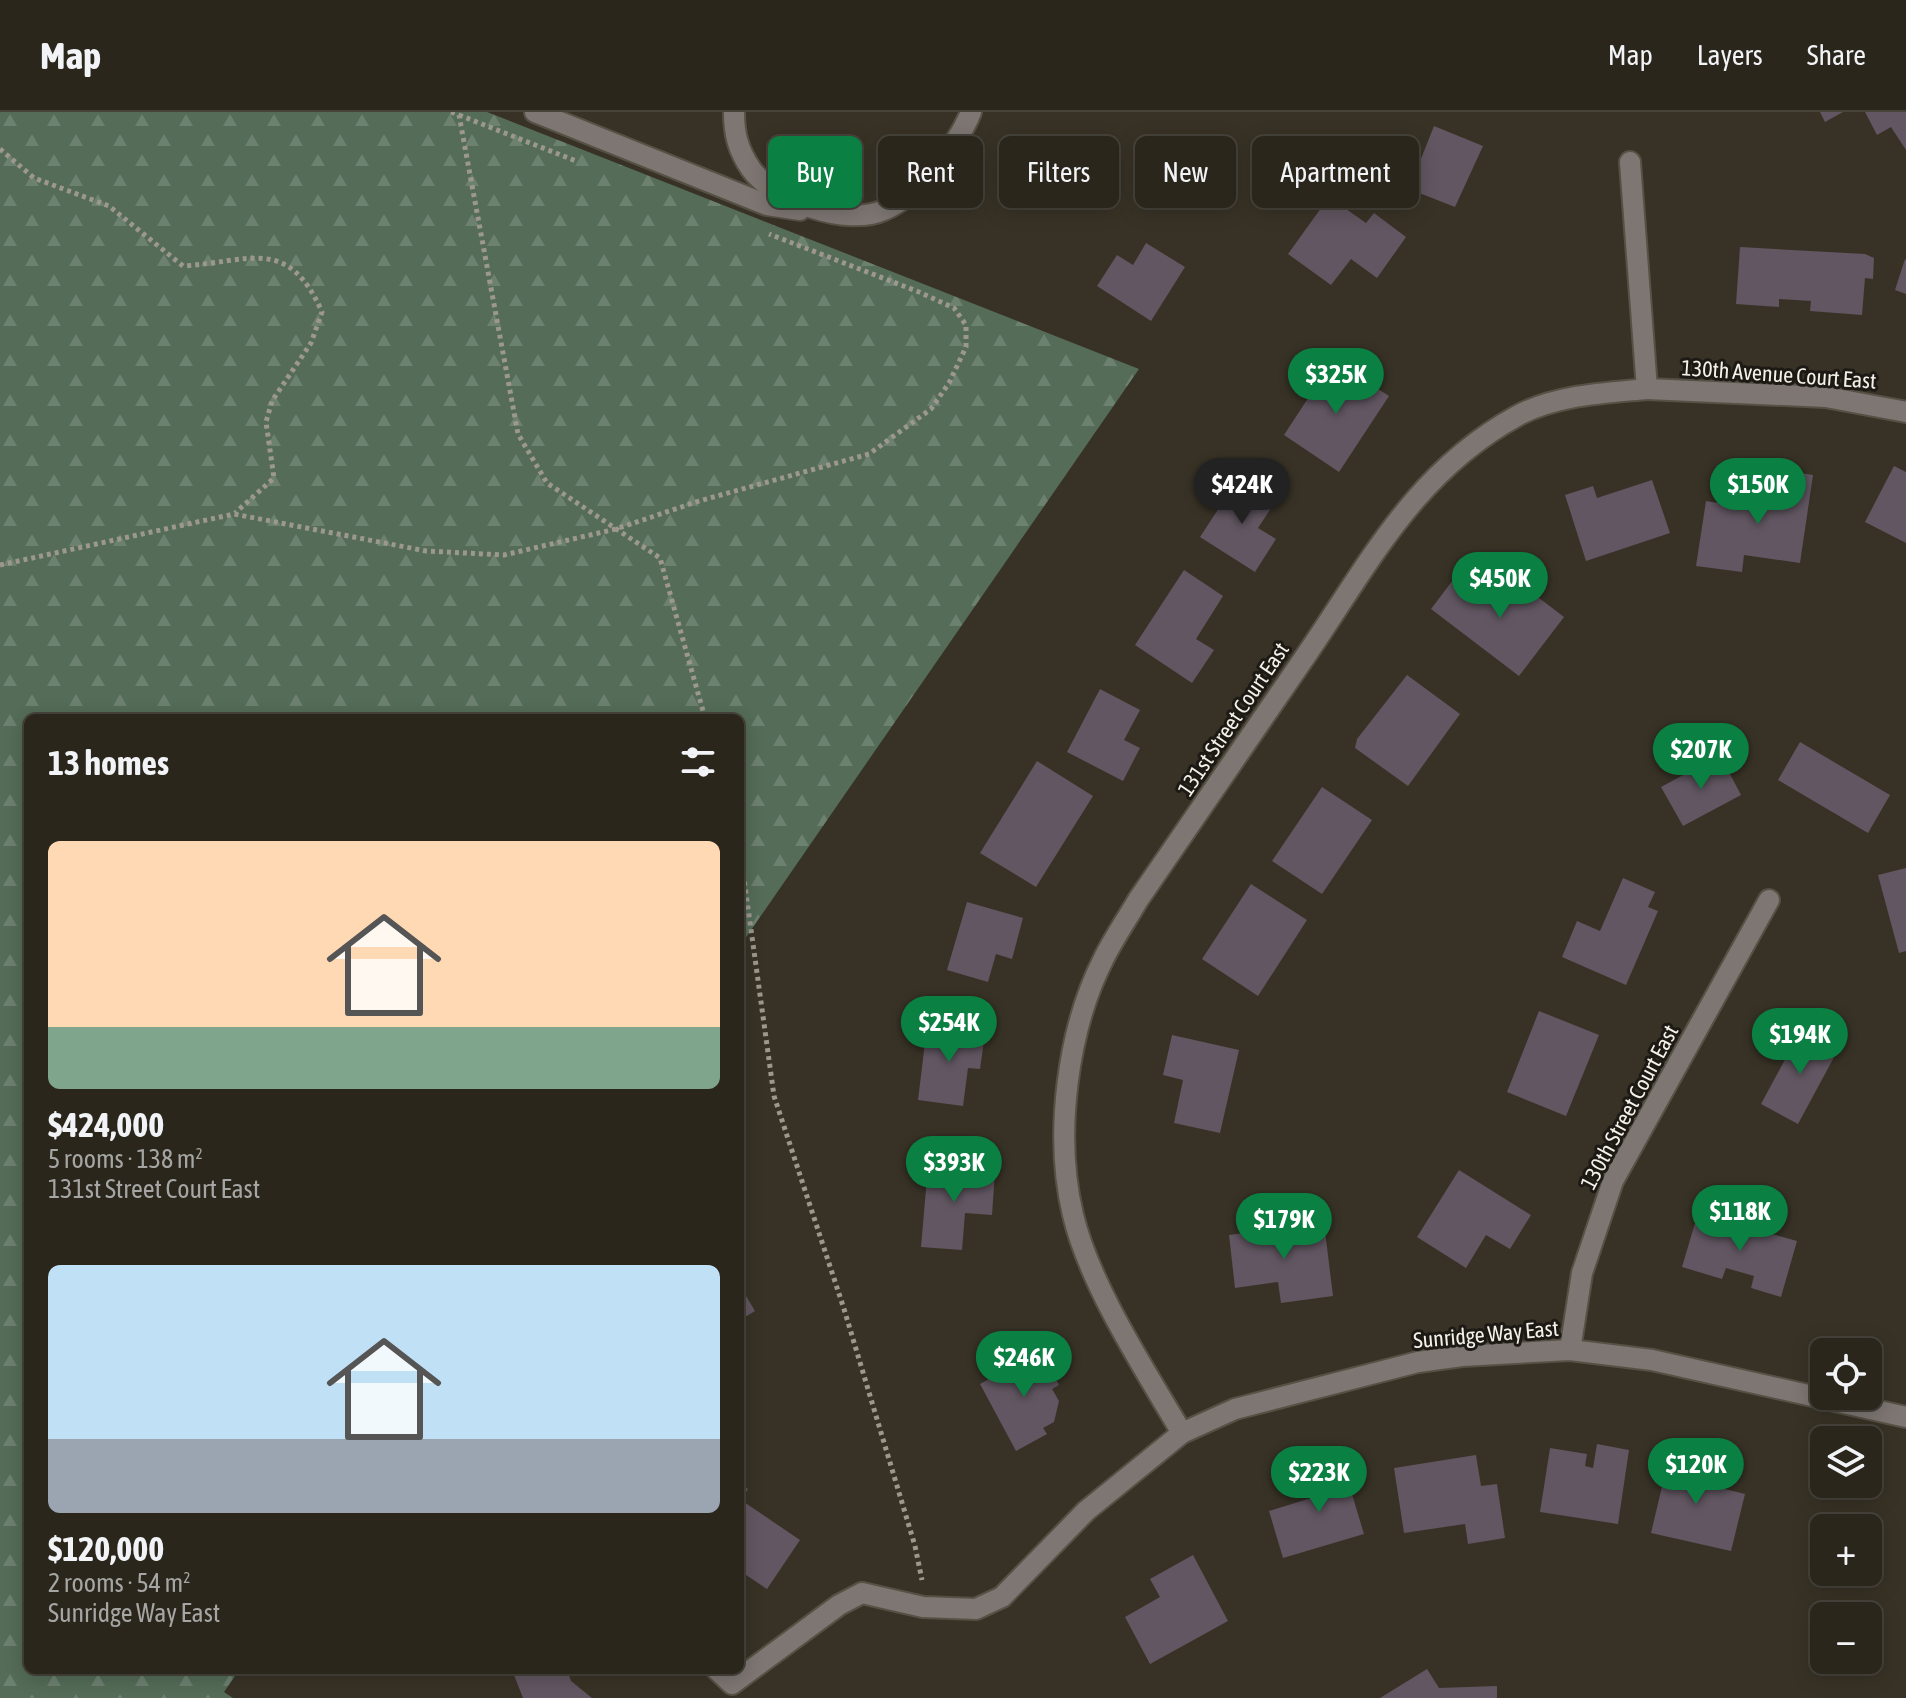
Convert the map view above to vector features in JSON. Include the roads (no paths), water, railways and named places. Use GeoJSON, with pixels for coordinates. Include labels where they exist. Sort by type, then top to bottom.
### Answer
{"type":"FeatureCollection","features":[{"type":"Feature","properties":{"kind":"street"},"geometry":{"type":"LineString","coordinates":[[535,112],[767,205],[860,217],[885,210],[934,171],[962,134],[971,112]]}},
{"type":"Feature","properties":{"kind":"street"},"geometry":{"type":"LineString","coordinates":[[734,112],[735,139],[753,172],[783,194],[826,213]]}},
{"type":"Feature","properties":{"kind":"street"},"geometry":{"type":"LineString","coordinates":[[1630,162],[1647,389]]}},
{"type":"Feature","properties":{"kind":"street","name":"130th Avenue Court East"},"geometry":{"type":"LineString","coordinates":[[1647,389],[1826,397],[1906,412]]}},
{"type":"Feature","properties":{"kind":"street","name":"131st Street Court East"},"geometry":{"type":"LineString","coordinates":[[1182,1433],[1132,1348],[1094,1269],[1074,1217],[1065,1169],[1063,1107],[1083,1019],[1103,960],[1147,887],[1382,541],[1427,482],[1480,438],[1520,414],[1594,393],[1647,389]]}},
{"type":"Feature","properties":{"kind":"street","name":"130th Street Court East"},"geometry":{"type":"LineString","coordinates":[[1570,1350],[1582,1273],[1613,1181],[1769,900]]}},
{"type":"Feature","properties":{"kind":"street","name":"Sunridge Way East"},"geometry":{"type":"LineString","coordinates":[[721,1674],[732,1684],[839,1605],[862,1593],[927,1607],[976,1609],[1002,1597],[1064,1533],[1182,1433],[1235,1409],[1418,1362],[1462,1356],[1570,1350],[1652,1360],[1906,1417]]}}]}
